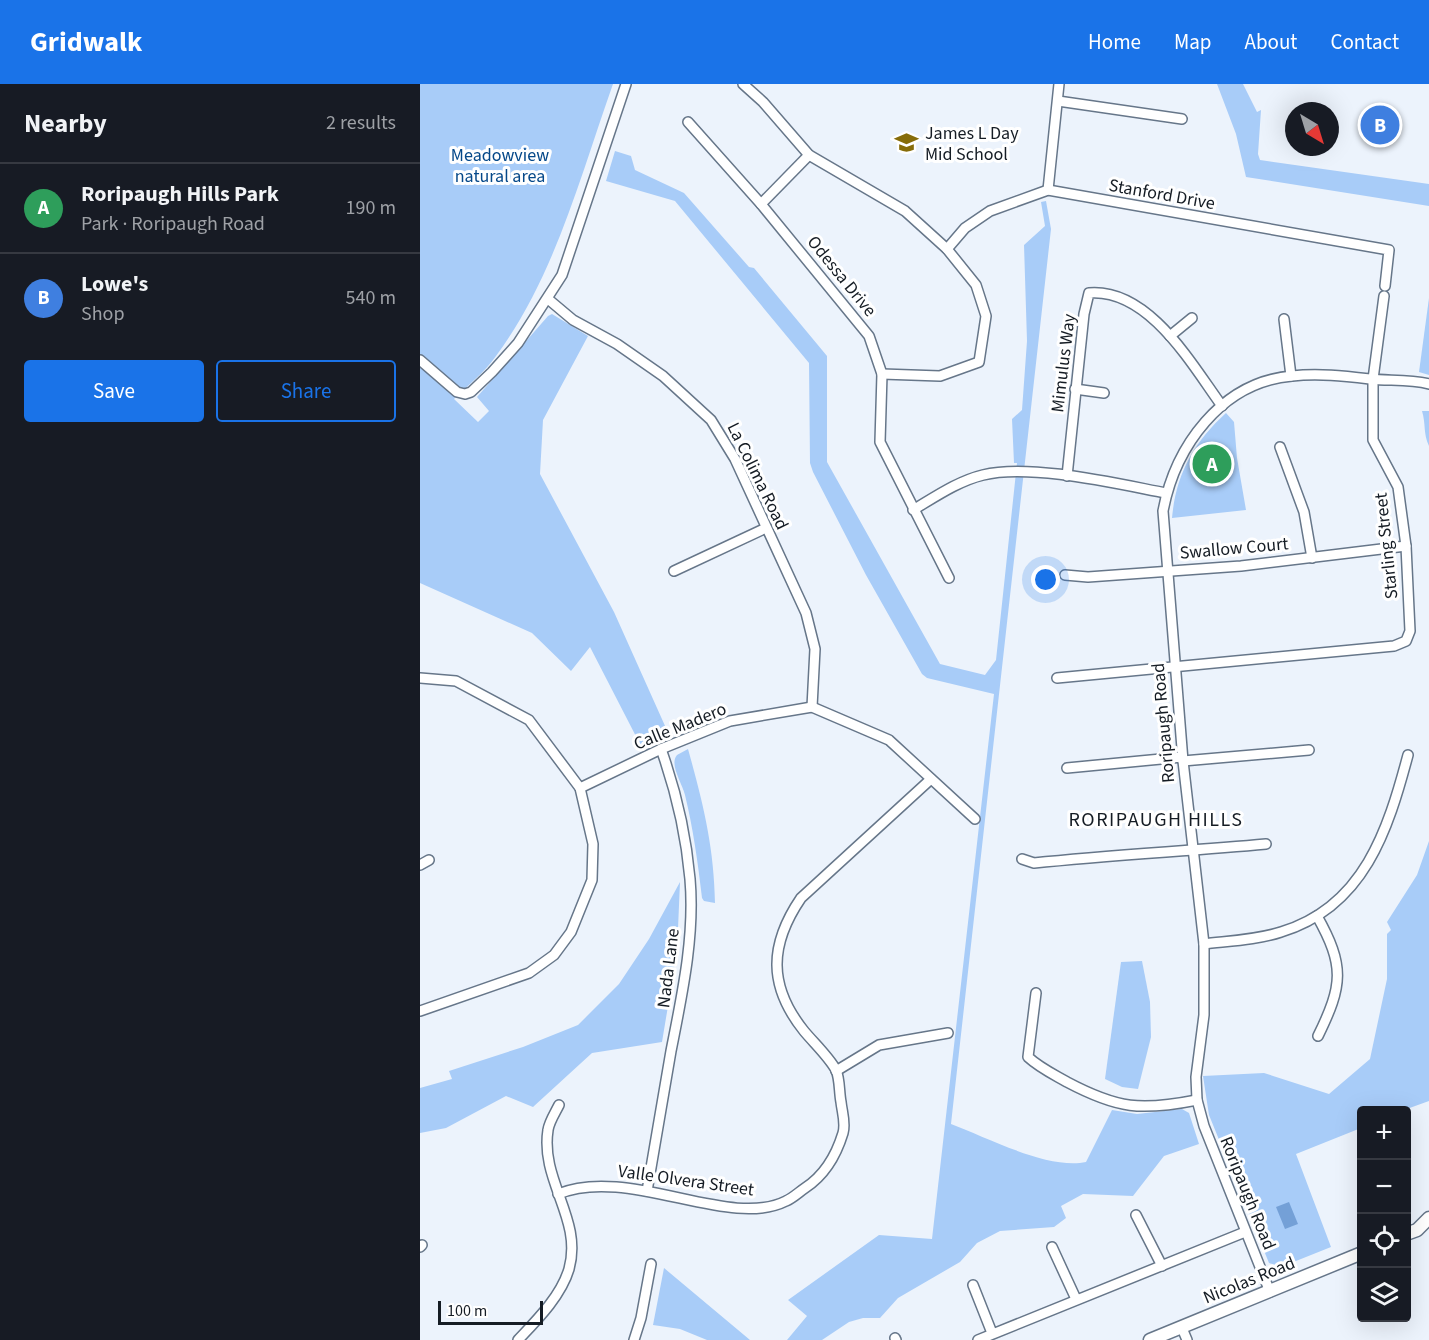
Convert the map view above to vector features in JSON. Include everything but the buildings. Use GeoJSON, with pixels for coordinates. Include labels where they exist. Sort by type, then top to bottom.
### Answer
{"type":"FeatureCollection","features":[{"type":"Feature","properties":{"kind":"main road"},"geometry":{"type":"LineString","coordinates":[[1418,1231],[1429,1218]]}},
{"type":"Feature","properties":{"kind":"main road","name":"Nicolas Road"},"geometry":{"type":"LineString","coordinates":[[1150,1340],[1357,1255]]}},
{"type":"Feature","properties":{"kind":"street"},"geometry":{"type":"LineString","coordinates":[[420,360],[457,392],[465,394],[471,392],[492,372],[518,343],[548,299],[574,243],[627,84]]}},
{"type":"Feature","properties":{"kind":"street"},"geometry":{"type":"LineString","coordinates":[[743,84],[809,155],[905,211],[947,249],[976,285],[986,316],[979,362],[940,376],[915,377],[882,374]]}},
{"type":"Feature","properties":{"kind":"street"},"geometry":{"type":"LineString","coordinates":[[1048,190],[1059,84]]}},
{"type":"Feature","properties":{"kind":"street"},"geometry":{"type":"LineString","coordinates":[[1058,101],[1182,119]]}},
{"type":"Feature","properties":{"kind":"street","name":"Odessa Drive"},"geometry":{"type":"LineString","coordinates":[[688,122],[761,204],[869,336],[882,374],[880,442],[949,578]]}},
{"type":"Feature","properties":{"kind":"street"},"geometry":{"type":"LineString","coordinates":[[761,204],[809,155]]}},
{"type":"Feature","properties":{"kind":"street","name":"Stanford Drive"},"geometry":{"type":"LineString","coordinates":[[947,249],[965,228],[990,211],[1048,190],[1389,250]]}},
{"type":"Feature","properties":{"kind":"street","name":"Starling Street"},"geometry":{"type":"LineString","coordinates":[[1175,667],[1394,646],[1406,641],[1410,631],[1406,546],[1398,487],[1373,440],[1373,379],[1389,250]]}},
{"type":"Feature","properties":{"kind":"street","name":"Mimulus Way"},"geometry":{"type":"LineString","coordinates":[[1067,476],[1084,314],[1089,293],[1116,297],[1143,309],[1170,336],[1222,406]]}},
{"type":"Feature","properties":{"kind":"street","name":"La Colima Road"},"geometry":{"type":"LineString","coordinates":[[548,299],[573,320],[617,344],[663,376],[711,420],[735,459],[806,613],[815,649],[812,707]]}},
{"type":"Feature","properties":{"kind":"street"},"geometry":{"type":"LineString","coordinates":[[1170,336],[1192,318]]}},
{"type":"Feature","properties":{"kind":"street"},"geometry":{"type":"LineString","coordinates":[[1284,319],[1291,375]]}},
{"type":"Feature","properties":{"kind":"street","name":"Roripaugh Road"},"geometry":{"type":"LineString","coordinates":[[1270,1292],[1203,1126],[1197,1100],[1198,1051],[1206,981],[1204,944],[1182,759],[1162,527],[1166,493],[1179,456],[1188,443],[1222,406],[1253,387],[1291,375],[1332,375],[1429,384]]}},
{"type":"Feature","properties":{"kind":"street"},"geometry":{"type":"LineString","coordinates":[[1076,389],[1104,393]]}},
{"type":"Feature","properties":{"kind":"street"},"geometry":{"type":"LineString","coordinates":[[1280,447],[1304,512],[1312,558]]}},
{"type":"Feature","properties":{"kind":"street"},"geometry":{"type":"LineString","coordinates":[[913,510],[948,489],[983,475],[1019,472],[1067,476],[1166,493]]}},
{"type":"Feature","properties":{"kind":"street"},"geometry":{"type":"LineString","coordinates":[[674,572],[766,528]]}},
{"type":"Feature","properties":{"kind":"street","name":"Swallow Court"},"geometry":{"type":"LineString","coordinates":[[1065,575],[1088,577],[1167,571],[1312,558],[1406,546]]}},
{"type":"Feature","properties":{"kind":"street"},"geometry":{"type":"LineString","coordinates":[[1057,678],[1175,667]]}},
{"type":"Feature","properties":{"kind":"street"},"geometry":{"type":"LineString","coordinates":[[420,678],[456,681],[529,720],[580,788],[593,844],[592,880],[571,932],[554,955],[530,972],[420,1011]]}},
{"type":"Feature","properties":{"kind":"street"},"geometry":{"type":"LineString","coordinates":[[812,707],[889,740],[975,819]]}},
{"type":"Feature","properties":{"kind":"street","name":"Calle Madero"},"geometry":{"type":"LineString","coordinates":[[580,788],[661,749],[730,721],[812,707]]}},
{"type":"Feature","properties":{"kind":"street","name":"Nada Lane"},"geometry":{"type":"LineString","coordinates":[[647,1191],[680,1007],[690,918],[691,880],[687,851],[674,786],[661,749]]}},
{"type":"Feature","properties":{"kind":"street"},"geometry":{"type":"LineString","coordinates":[[1066,768],[1309,750]]}},
{"type":"Feature","properties":{"kind":"street"},"geometry":{"type":"LineString","coordinates":[[1204,944],[1279,933],[1317,916],[1354,884],[1380,844],[1408,755]]}},
{"type":"Feature","properties":{"kind":"street"},"geometry":{"type":"LineString","coordinates":[[931,779],[801,898],[787,919],[775,963],[780,986],[793,1017],[836,1071],[879,1045],[948,1033]]}},
{"type":"Feature","properties":{"kind":"street"},"geometry":{"type":"LineString","coordinates":[[1022,859],[1034,863],[1121,854],[1192,851],[1266,844]]}},
{"type":"Feature","properties":{"kind":"street"},"geometry":{"type":"LineString","coordinates":[[420,865],[429,860]]}},
{"type":"Feature","properties":{"kind":"street"},"geometry":{"type":"LineString","coordinates":[[1317,916],[1334,947],[1337,968],[1332,1008],[1318,1036]]}},
{"type":"Feature","properties":{"kind":"street"},"geometry":{"type":"LineString","coordinates":[[1036,993],[1028,1057],[1038,1067],[1100,1099],[1119,1104],[1147,1107],[1197,1100]]}},
{"type":"Feature","properties":{"kind":"street","name":"Valle Olvera Street"},"geometry":{"type":"LineString","coordinates":[[558,1194],[590,1184],[647,1191],[730,1206],[753,1208],[785,1202],[816,1181],[838,1150],[844,1126],[836,1071]]}},
{"type":"Feature","properties":{"kind":"street"},"geometry":{"type":"LineString","coordinates":[[518,1340],[555,1296],[568,1270],[572,1248],[569,1222],[547,1162],[548,1128],[559,1105]]}},
{"type":"Feature","properties":{"kind":"street"},"geometry":{"type":"LineString","coordinates":[[1136,1215],[1162,1266]]}},
{"type":"Feature","properties":{"kind":"street"},"geometry":{"type":"LineString","coordinates":[[978,1340],[1245,1232]]}},
{"type":"Feature","properties":{"kind":"street"},"geometry":{"type":"LineString","coordinates":[[1052,1247],[1076,1299]]}},
{"type":"Feature","properties":{"kind":"street"},"geometry":{"type":"LineString","coordinates":[[634,1340],[634,1333],[641,1318],[651,1264]]}},
{"type":"Feature","properties":{"kind":"street"},"geometry":{"type":"LineString","coordinates":[[973,1285],[992,1333]]}},
{"type":"Feature","properties":{"kind":"street"},"geometry":{"type":"LineString","coordinates":[[1182,1328],[1187,1340]]}},
{"type":"Feature","properties":{"kind":"green space","name":"Meadowview natural area"},"geometry":{"type":"Polygon","coordinates":[[[420,84],[613,84],[564,225],[535,293],[492,362],[454,399],[478,422],[489,411],[477,397],[552,314],[588,336],[543,420],[540,474],[614,612],[670,737],[642,748],[590,647],[571,671],[532,633],[420,583],[420,84]]]}},
{"type":"Feature","properties":{"kind":"green space"},"geometry":{"type":"Polygon","coordinates":[[[1217,84],[1243,84],[1257,112],[1261,110],[1258,154],[1260,160],[1429,184],[1429,206],[1246,177],[1236,134],[1217,84]]]}},
{"type":"Feature","properties":{"kind":"green space"},"geometry":{"type":"Polygon","coordinates":[[[615,151],[631,156],[635,170],[684,193],[749,267],[754,268],[827,356],[827,462],[940,664],[985,675],[996,660],[1017,463],[1014,463],[1012,419],[1022,410],[1027,341],[1024,245],[1045,226],[1041,202],[1046,201],[1051,229],[951,1124],[1017,1151],[1071,1163],[1086,1162],[1112,1110],[1137,1114],[1182,1109],[1189,1113],[1199,1144],[1164,1156],[1133,1196],[1083,1194],[1061,1206],[1066,1218],[1054,1227],[1000,1231],[977,1243],[960,1262],[898,1298],[880,1318],[863,1318],[849,1322],[822,1340],[787,1340],[807,1316],[788,1300],[879,1235],[932,1239],[994,694],[927,678],[922,674],[866,575],[813,472],[810,463],[809,363],[675,201],[606,181],[615,151]]]}},
{"type":"Feature","properties":{"kind":"green space"},"geometry":{"type":"Polygon","coordinates":[[[1429,298],[1429,375],[1419,372],[1429,298]]]}},
{"type":"Feature","properties":{"kind":"green space"},"geometry":{"type":"Polygon","coordinates":[[[1422,411],[1429,411],[1429,446],[1426,437],[1422,411]]]}},
{"type":"Feature","properties":{"kind":"green space"},"geometry":{"type":"Polygon","coordinates":[[[1226,413],[1234,422],[1237,458],[1246,510],[1172,518],[1178,487],[1188,460],[1205,435],[1226,413]]]}},
{"type":"Feature","properties":{"kind":"green space"},"geometry":{"type":"Polygon","coordinates":[[[688,749],[707,825],[715,903],[704,901],[702,898],[688,807],[674,763],[677,755],[688,749]]]}},
{"type":"Feature","properties":{"kind":"green space"},"geometry":{"type":"Polygon","coordinates":[[[1429,841],[1429,1101],[1411,1107],[1357,1106],[1357,1130],[1296,1154],[1331,1247],[1281,1267],[1269,1263],[1209,1115],[1203,1076],[1264,1073],[1329,1094],[1370,1059],[1387,979],[1387,934],[1391,930],[1387,922],[1417,875],[1429,841]]]}},
{"type":"Feature","properties":{"kind":"green space"},"geometry":{"type":"Polygon","coordinates":[[[680,882],[677,952],[662,1042],[592,1053],[533,1107],[506,1096],[446,1128],[420,1133],[420,1088],[452,1079],[449,1071],[523,1047],[578,1025],[619,984],[649,939],[680,882]]]}},
{"type":"Feature","properties":{"kind":"green space"},"geometry":{"type":"Polygon","coordinates":[[[1142,961],[1150,1002],[1151,1037],[1138,1089],[1122,1087],[1105,1079],[1121,962],[1142,961]]]}},
{"type":"Feature","properties":{"kind":"green space"},"geometry":{"type":"Polygon","coordinates":[[[664,1268],[750,1340],[707,1340],[680,1329],[653,1325],[664,1268]]]}},
{"type":"Feature","properties":{"kind":"shaded area"},"geometry":{"type":"Polygon","coordinates":[[[1289,1202],[1298,1224],[1285,1229],[1276,1207],[1289,1202]]]}},
{"type":"Feature","properties":{"kind":"place","name":"Lowe's"},"geometry":{"type":"Point","coordinates":[1380,125]}},
{"type":"Feature","properties":{"kind":"place","name":"James L Day Mid School"},"geometry":{"type":"Point","coordinates":[907,143]}},
{"type":"Feature","properties":{"kind":"place","name":"Roripaugh Hills Park"},"geometry":{"type":"Point","coordinates":[1212,464]}},
{"type":"Feature","properties":{"kind":"district","name":"RORIPAUGH HILLS"},"geometry":{"type":"Point","coordinates":[1156,819]}}]}
